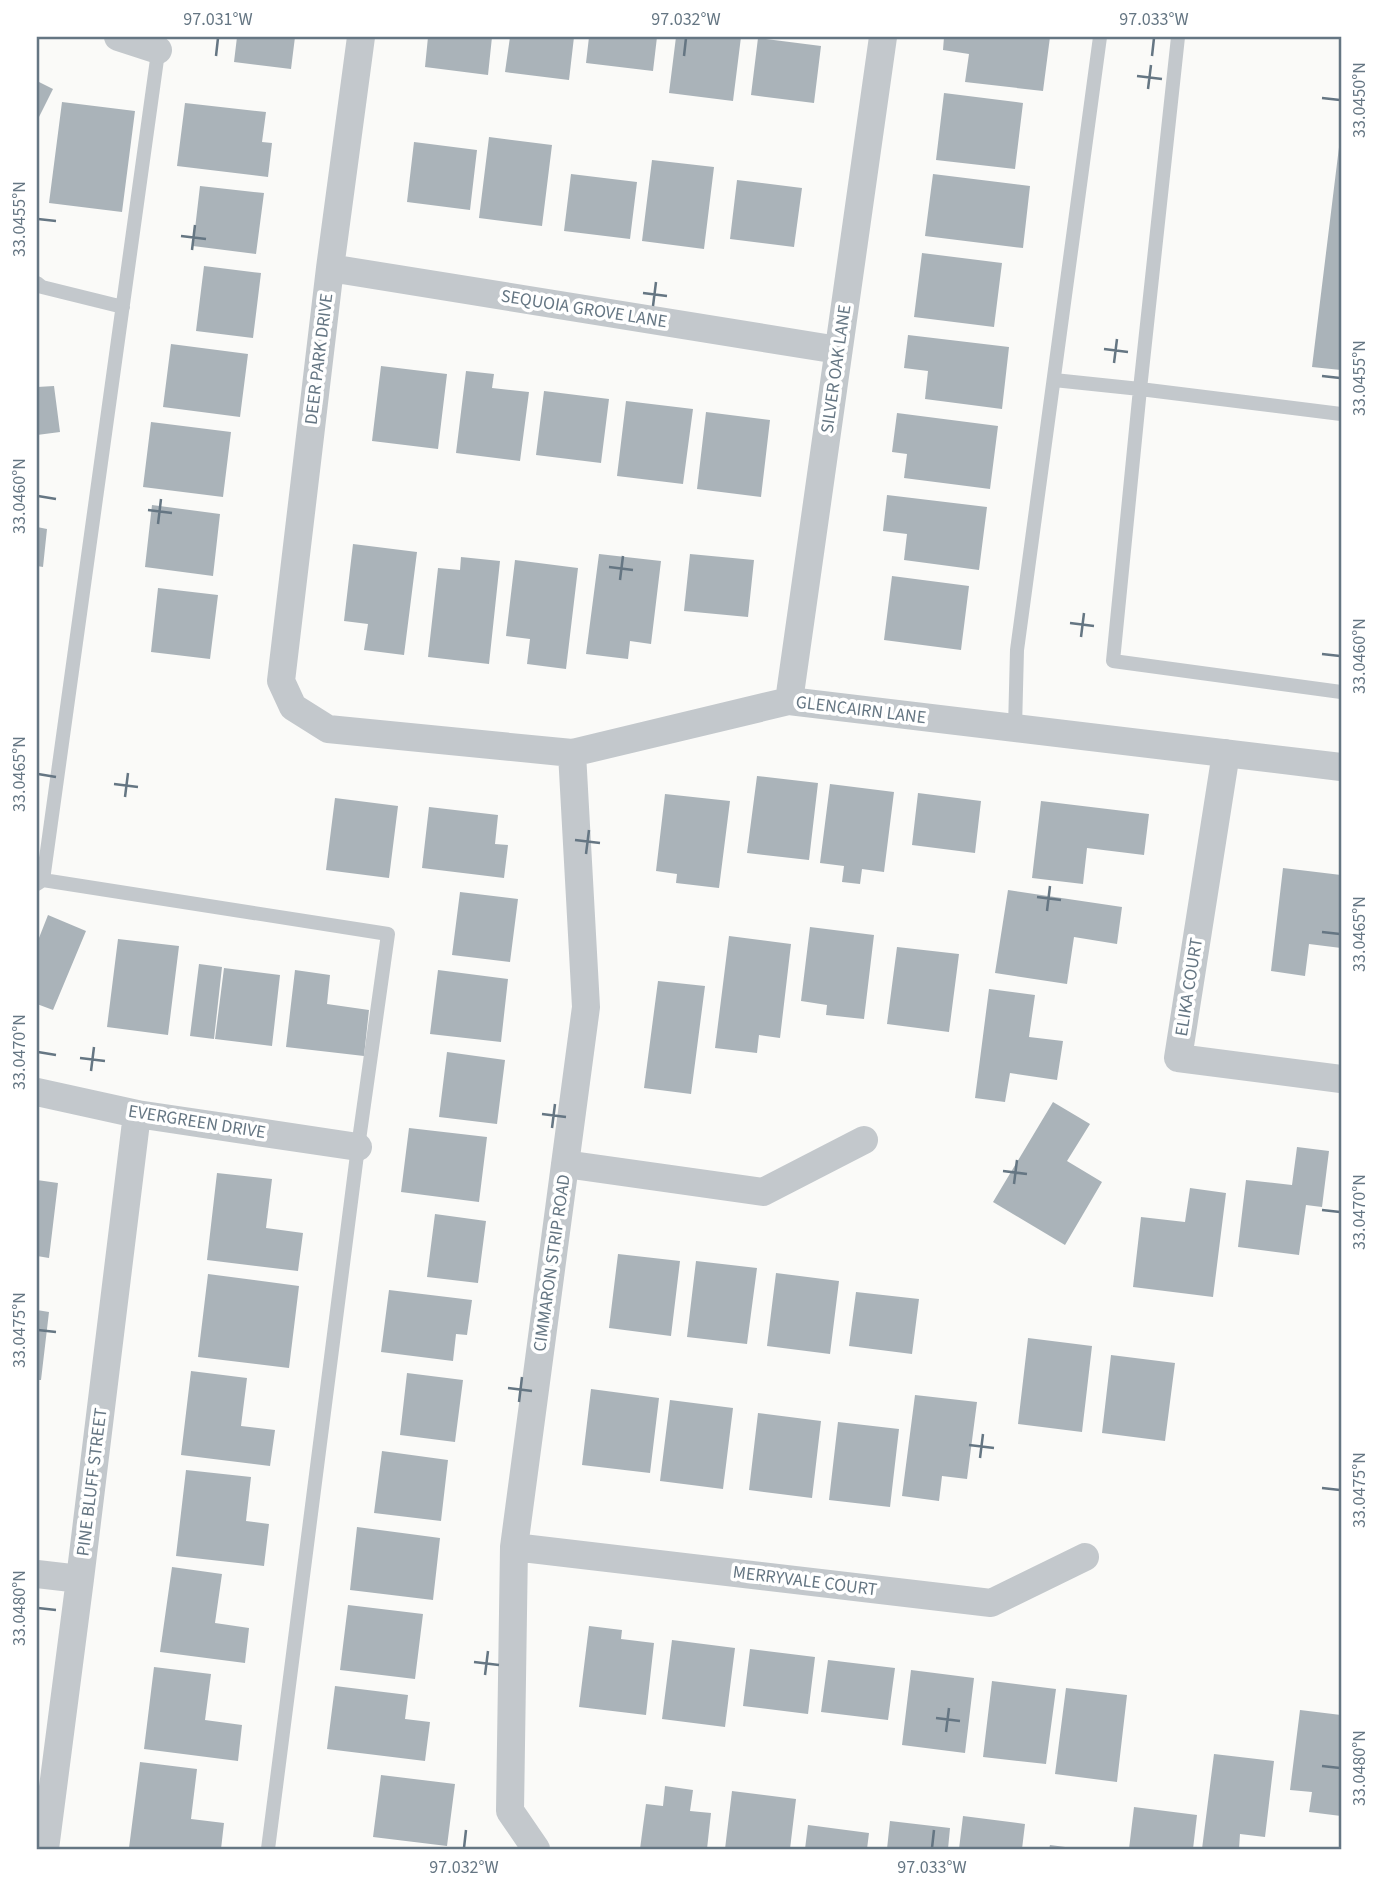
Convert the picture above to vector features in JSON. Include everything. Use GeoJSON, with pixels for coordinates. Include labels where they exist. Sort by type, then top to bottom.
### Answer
{"type":"FeatureCollection","features":[{"type":"Feature","properties":{"kind":"street"},"geometry":{"type":"LineString","coordinates":[[118,37],[159,43]]}},
{"type":"Feature","properties":{"kind":"street","name":"DEER PARK DRIVE"},"geometry":{"type":"LineString","coordinates":[[281,681],[330,268],[361,37]]}},
{"type":"Feature","properties":{"kind":"street","name":"SILVER OAK LANE"},"geometry":{"type":"LineString","coordinates":[[789,701],[883,37]]}},
{"type":"Feature","properties":{"kind":"street","name":"SEQUOIA GROVE LANE"},"geometry":{"type":"LineString","coordinates":[[330,268],[838,350]]}},
{"type":"Feature","properties":{"kind":"street","name":"GLENCAIRN LANE"},"geometry":{"type":"LineString","coordinates":[[281,681],[293,707],[328,729],[572,753],[789,701],[1341,767]]}},
{"type":"Feature","properties":{"kind":"street","name":"CIMMARON STRIP ROAD"},"geometry":{"type":"LineString","coordinates":[[536,1849],[510,1811],[514,1547],[586,1007],[572,753]]}},
{"type":"Feature","properties":{"kind":"street","name":"ELIKA COURT"},"geometry":{"type":"LineString","coordinates":[[1226,754],[1178,1058],[1341,1079]]}},
{"type":"Feature","properties":{"kind":"street","name":"EVERGREEN DRIVE"},"geometry":{"type":"LineString","coordinates":[[37,1092],[137,1114],[358,1147]]}},
{"type":"Feature","properties":{"kind":"street","name":"PINE BLUFF STREET"},"geometry":{"type":"LineString","coordinates":[[45,1849],[137,1114]]}},
{"type":"Feature","properties":{"kind":"street"},"geometry":{"type":"LineString","coordinates":[[565,1164],[763,1192],[864,1140]]}},
{"type":"Feature","properties":{"kind":"street","name":"MERRYVALE COURT"},"geometry":{"type":"LineString","coordinates":[[514,1547],[991,1604],[1085,1557]]}},
{"type":"Feature","properties":{"kind":"street"},"geometry":{"type":"LineString","coordinates":[[37,1574],[80,1580]]}},
{"type":"Feature","properties":{"kind":"lane"},"geometry":{"type":"LineString","coordinates":[[1015,728],[1017,650],[1100,37]]}},
{"type":"Feature","properties":{"kind":"lane"},"geometry":{"type":"LineString","coordinates":[[1178,37],[1112,661],[1341,692]]}},
{"type":"Feature","properties":{"kind":"lane"},"geometry":{"type":"LineString","coordinates":[[159,43],[40,882],[388,934],[268,1849]]}},
{"type":"Feature","properties":{"kind":"lane"},"geometry":{"type":"LineString","coordinates":[[37,283],[42,287],[123,307]]}},
{"type":"Feature","properties":{"kind":"lane"},"geometry":{"type":"LineString","coordinates":[[1054,380],[1341,414]]}},
{"type":"Feature","properties":{"kind":"building"},"geometry":{"type":"Polygon","coordinates":[[[237,37],[295,37],[291,69],[234,62],[237,37]]]}},
{"type":"Feature","properties":{"kind":"building"},"geometry":{"type":"Polygon","coordinates":[[[428,37],[492,37],[488,75],[425,67],[428,37]]]}},
{"type":"Feature","properties":{"kind":"building"},"geometry":{"type":"Polygon","coordinates":[[[510,37],[574,37],[569,80],[505,72],[510,37]]]}},
{"type":"Feature","properties":{"kind":"building"},"geometry":{"type":"Polygon","coordinates":[[[589,37],[657,37],[653,71],[586,63],[589,37]]]}},
{"type":"Feature","properties":{"kind":"building"},"geometry":{"type":"Polygon","coordinates":[[[676,37],[741,37],[733,101],[669,93],[676,37]]]}},
{"type":"Feature","properties":{"kind":"building"},"geometry":{"type":"Polygon","coordinates":[[[944,37],[1050,37],[1043,91],[965,82],[969,54],[943,50],[944,37]]]}},
{"type":"Feature","properties":{"kind":"building"},"geometry":{"type":"Polygon","coordinates":[[[758,38],[821,46],[814,103],[751,95],[758,38]]]}},
{"type":"Feature","properties":{"kind":"building"},"geometry":{"type":"Polygon","coordinates":[[[37,81],[53,89],[37,121],[37,81]]]}},
{"type":"Feature","properties":{"kind":"building"},"geometry":{"type":"Polygon","coordinates":[[[944,93],[1023,103],[1015,169],[936,160],[944,93]]]}},
{"type":"Feature","properties":{"kind":"building"},"geometry":{"type":"Polygon","coordinates":[[[62,102],[135,111],[122,212],[49,203],[62,102]]]}},
{"type":"Feature","properties":{"kind":"building"},"geometry":{"type":"Polygon","coordinates":[[[185,103],[266,112],[262,142],[272,143],[268,177],[177,166],[185,103]]]}},
{"type":"Feature","properties":{"kind":"building"},"geometry":{"type":"Polygon","coordinates":[[[489,137],[552,145],[542,226],[479,218],[489,137]]]}},
{"type":"Feature","properties":{"kind":"building"},"geometry":{"type":"Polygon","coordinates":[[[1341,139],[1341,370],[1312,367],[1341,139]]]}},
{"type":"Feature","properties":{"kind":"building"},"geometry":{"type":"Polygon","coordinates":[[[414,142],[477,150],[470,210],[407,202],[414,142]]]}},
{"type":"Feature","properties":{"kind":"building"},"geometry":{"type":"Polygon","coordinates":[[[652,160],[714,167],[704,249],[642,241],[652,160]]]}},
{"type":"Feature","properties":{"kind":"building"},"geometry":{"type":"Polygon","coordinates":[[[571,174],[637,182],[630,239],[564,231],[571,174]]]}},
{"type":"Feature","properties":{"kind":"building"},"geometry":{"type":"Polygon","coordinates":[[[933,174],[1030,186],[1023,248],[925,236],[933,174]]]}},
{"type":"Feature","properties":{"kind":"building"},"geometry":{"type":"Polygon","coordinates":[[[737,180],[802,188],[794,247],[730,239],[737,180]]]}},
{"type":"Feature","properties":{"kind":"building"},"geometry":{"type":"Polygon","coordinates":[[[200,186],[264,193],[256,254],[193,246],[200,186]]]}},
{"type":"Feature","properties":{"kind":"building"},"geometry":{"type":"Polygon","coordinates":[[[922,253],[1002,263],[994,327],[914,317],[922,253]]]}},
{"type":"Feature","properties":{"kind":"building"},"geometry":{"type":"Polygon","coordinates":[[[204,266],[261,273],[253,338],[196,331],[204,266]]]}},
{"type":"Feature","properties":{"kind":"building"},"geometry":{"type":"Polygon","coordinates":[[[908,335],[1009,347],[1002,409],[925,399],[928,371],[904,368],[908,335]]]}},
{"type":"Feature","properties":{"kind":"building"},"geometry":{"type":"Polygon","coordinates":[[[171,344],[248,354],[240,417],[163,407],[171,344]]]}},
{"type":"Feature","properties":{"kind":"building"},"geometry":{"type":"Polygon","coordinates":[[[381,366],[447,374],[438,449],[372,441],[381,366]]]}},
{"type":"Feature","properties":{"kind":"building"},"geometry":{"type":"Polygon","coordinates":[[[466,371],[494,374],[492,388],[529,392],[520,461],[456,453],[466,371]]]}},
{"type":"Feature","properties":{"kind":"building"},"geometry":{"type":"Polygon","coordinates":[[[54,386],[60,432],[37,435],[37,387],[54,386]]]}},
{"type":"Feature","properties":{"kind":"building"},"geometry":{"type":"Polygon","coordinates":[[[544,391],[609,399],[601,463],[536,455],[544,391]]]}},
{"type":"Feature","properties":{"kind":"building"},"geometry":{"type":"Polygon","coordinates":[[[626,401],[693,409],[683,484],[617,476],[626,401]]]}},
{"type":"Feature","properties":{"kind":"building"},"geometry":{"type":"Polygon","coordinates":[[[706,412],[770,420],[761,497],[697,489],[706,412]]]}},
{"type":"Feature","properties":{"kind":"building"},"geometry":{"type":"Polygon","coordinates":[[[897,413],[998,426],[990,489],[904,478],[907,454],[892,452],[897,413]]]}},
{"type":"Feature","properties":{"kind":"building"},"geometry":{"type":"Polygon","coordinates":[[[151,422],[231,432],[223,497],[143,487],[151,422]]]}},
{"type":"Feature","properties":{"kind":"building"},"geometry":{"type":"Polygon","coordinates":[[[887,495],[987,507],[979,570],[904,560],[907,534],[883,531],[887,495]]]}},
{"type":"Feature","properties":{"kind":"building"},"geometry":{"type":"Polygon","coordinates":[[[152,505],[220,514],[213,576],[145,567],[152,505]]]}},
{"type":"Feature","properties":{"kind":"building"},"geometry":{"type":"Polygon","coordinates":[[[37,527],[47,529],[43,567],[37,566],[37,527]]]}},
{"type":"Feature","properties":{"kind":"building"},"geometry":{"type":"Polygon","coordinates":[[[353,544],[417,552],[404,655],[364,650],[368,624],[344,621],[353,544]]]}},
{"type":"Feature","properties":{"kind":"building"},"geometry":{"type":"Polygon","coordinates":[[[599,554],[661,561],[651,644],[630,641],[628,659],[586,654],[599,554]]]}},
{"type":"Feature","properties":{"kind":"building"},"geometry":{"type":"Polygon","coordinates":[[[690,554],[754,560],[748,617],[684,611],[690,554]]]}},
{"type":"Feature","properties":{"kind":"building"},"geometry":{"type":"Polygon","coordinates":[[[461,557],[500,561],[489,664],[428,657],[438,568],[460,570],[461,557]]]}},
{"type":"Feature","properties":{"kind":"building"},"geometry":{"type":"Polygon","coordinates":[[[515,560],[578,568],[566,669],[527,664],[530,639],[506,636],[515,560]]]}},
{"type":"Feature","properties":{"kind":"building"},"geometry":{"type":"Polygon","coordinates":[[[892,576],[969,586],[961,650],[884,640],[892,576]]]}},
{"type":"Feature","properties":{"kind":"building"},"geometry":{"type":"Polygon","coordinates":[[[158,588],[218,595],[210,659],[151,652],[158,588]]]}},
{"type":"Feature","properties":{"kind":"building"},"geometry":{"type":"Polygon","coordinates":[[[757,776],[818,783],[809,860],[747,853],[757,776]]]}},
{"type":"Feature","properties":{"kind":"building"},"geometry":{"type":"Polygon","coordinates":[[[830,784],[894,792],[884,872],[862,869],[860,884],[842,882],[844,866],[820,863],[830,784]]]}},
{"type":"Feature","properties":{"kind":"building"},"geometry":{"type":"Polygon","coordinates":[[[918,793],[981,801],[975,853],[912,845],[918,793]]]}},
{"type":"Feature","properties":{"kind":"building"},"geometry":{"type":"Polygon","coordinates":[[[665,794],[730,801],[719,888],[676,883],[677,874],[656,871],[665,794]]]}},
{"type":"Feature","properties":{"kind":"building"},"geometry":{"type":"Polygon","coordinates":[[[335,798],[398,806],[389,878],[326,870],[335,798]]]}},
{"type":"Feature","properties":{"kind":"building"},"geometry":{"type":"Polygon","coordinates":[[[1041,801],[1149,814],[1144,855],[1087,848],[1083,884],[1032,878],[1041,801]]]}},
{"type":"Feature","properties":{"kind":"building"},"geometry":{"type":"Polygon","coordinates":[[[429,807],[498,815],[495,844],[508,845],[504,878],[422,868],[429,807]]]}},
{"type":"Feature","properties":{"kind":"building"},"geometry":{"type":"Polygon","coordinates":[[[1283,868],[1341,875],[1341,948],[1309,944],[1305,976],[1271,971],[1283,868]]]}},
{"type":"Feature","properties":{"kind":"building"},"geometry":{"type":"Polygon","coordinates":[[[1008,890],[1122,907],[1117,944],[1074,937],[1067,984],[995,973],[1008,890]]]}},
{"type":"Feature","properties":{"kind":"building"},"geometry":{"type":"Polygon","coordinates":[[[460,892],[518,899],[510,962],[452,955],[460,892]]]}},
{"type":"Feature","properties":{"kind":"building"},"geometry":{"type":"Polygon","coordinates":[[[48,915],[86,931],[53,1010],[37,1004],[37,943],[48,915]]]}},
{"type":"Feature","properties":{"kind":"building"},"geometry":{"type":"Polygon","coordinates":[[[810,927],[874,935],[864,1019],[826,1015],[827,1005],[801,1001],[810,927]]]}},
{"type":"Feature","properties":{"kind":"building"},"geometry":{"type":"Polygon","coordinates":[[[729,936],[791,944],[780,1038],[759,1035],[757,1053],[715,1048],[729,936]]]}},
{"type":"Feature","properties":{"kind":"building"},"geometry":{"type":"Polygon","coordinates":[[[118,939],[179,946],[168,1035],[107,1027],[118,939]]]}},
{"type":"Feature","properties":{"kind":"building"},"geometry":{"type":"Polygon","coordinates":[[[897,947],[959,954],[949,1032],[887,1024],[897,947]]]}},
{"type":"Feature","properties":{"kind":"building"},"geometry":{"type":"Polygon","coordinates":[[[199,964],[222,967],[214,1039],[190,1036],[199,964]]]}},
{"type":"Feature","properties":{"kind":"building"},"geometry":{"type":"Polygon","coordinates":[[[224,968],[280,975],[272,1046],[215,1039],[224,968]]]}},
{"type":"Feature","properties":{"kind":"building"},"geometry":{"type":"Polygon","coordinates":[[[295,970],[330,975],[327,1004],[369,1010],[364,1056],[286,1047],[295,970]]]}},
{"type":"Feature","properties":{"kind":"building"},"geometry":{"type":"Polygon","coordinates":[[[438,970],[508,979],[501,1042],[430,1034],[438,970]]]}},
{"type":"Feature","properties":{"kind":"building"},"geometry":{"type":"Polygon","coordinates":[[[658,981],[705,986],[691,1094],[644,1088],[658,981]]]}},
{"type":"Feature","properties":{"kind":"building"},"geometry":{"type":"Polygon","coordinates":[[[989,989],[1035,995],[1029,1037],[1063,1041],[1057,1080],[1010,1073],[1005,1102],[975,1098],[989,989]]]}},
{"type":"Feature","properties":{"kind":"building"},"geometry":{"type":"Polygon","coordinates":[[[447,1052],[505,1060],[497,1124],[439,1117],[447,1052]]]}},
{"type":"Feature","properties":{"kind":"building"},"geometry":{"type":"Polygon","coordinates":[[[1053,1102],[1090,1124],[1067,1161],[1102,1182],[1065,1245],[993,1202],[1053,1102]]]}},
{"type":"Feature","properties":{"kind":"building"},"geometry":{"type":"Polygon","coordinates":[[[409,1128],[487,1137],[479,1202],[401,1192],[409,1128]]]}},
{"type":"Feature","properties":{"kind":"building"},"geometry":{"type":"Polygon","coordinates":[[[1297,1147],[1329,1151],[1322,1207],[1306,1205],[1299,1255],[1238,1247],[1246,1180],[1292,1185],[1297,1147]]]}},
{"type":"Feature","properties":{"kind":"building"},"geometry":{"type":"Polygon","coordinates":[[[217,1173],[272,1179],[266,1228],[303,1233],[298,1271],[207,1260],[217,1173]]]}},
{"type":"Feature","properties":{"kind":"building"},"geometry":{"type":"Polygon","coordinates":[[[37,1180],[58,1183],[49,1258],[37,1256],[37,1180]]]}},
{"type":"Feature","properties":{"kind":"building"},"geometry":{"type":"Polygon","coordinates":[[[1190,1188],[1226,1193],[1213,1297],[1133,1287],[1141,1217],[1185,1222],[1190,1188]]]}},
{"type":"Feature","properties":{"kind":"building"},"geometry":{"type":"Polygon","coordinates":[[[435,1214],[486,1221],[478,1283],[427,1277],[435,1214]]]}},
{"type":"Feature","properties":{"kind":"building"},"geometry":{"type":"Polygon","coordinates":[[[618,1254],[680,1261],[671,1336],[609,1328],[618,1254]]]}},
{"type":"Feature","properties":{"kind":"building"},"geometry":{"type":"Polygon","coordinates":[[[696,1261],[757,1268],[747,1344],[687,1337],[696,1261]]]}},
{"type":"Feature","properties":{"kind":"building"},"geometry":{"type":"Polygon","coordinates":[[[776,1273],[839,1281],[830,1354],[767,1346],[776,1273]]]}},
{"type":"Feature","properties":{"kind":"building"},"geometry":{"type":"Polygon","coordinates":[[[208,1274],[299,1286],[289,1368],[198,1357],[208,1274]]]}},
{"type":"Feature","properties":{"kind":"building"},"geometry":{"type":"Polygon","coordinates":[[[389,1290],[472,1300],[467,1335],[456,1334],[453,1361],[381,1352],[389,1290]]]}},
{"type":"Feature","properties":{"kind":"building"},"geometry":{"type":"Polygon","coordinates":[[[856,1292],[919,1299],[912,1354],[849,1346],[856,1292]]]}},
{"type":"Feature","properties":{"kind":"building"},"geometry":{"type":"Polygon","coordinates":[[[37,1310],[49,1312],[41,1380],[37,1380],[37,1310]]]}},
{"type":"Feature","properties":{"kind":"building"},"geometry":{"type":"Polygon","coordinates":[[[1028,1338],[1092,1346],[1082,1432],[1018,1424],[1028,1338]]]}},
{"type":"Feature","properties":{"kind":"building"},"geometry":{"type":"Polygon","coordinates":[[[1111,1355],[1175,1363],[1165,1441],[1102,1433],[1111,1355]]]}},
{"type":"Feature","properties":{"kind":"building"},"geometry":{"type":"Polygon","coordinates":[[[191,1371],[247,1378],[241,1426],[275,1430],[270,1466],[181,1455],[191,1371]]]}},
{"type":"Feature","properties":{"kind":"building"},"geometry":{"type":"Polygon","coordinates":[[[407,1373],[463,1380],[455,1442],[400,1435],[407,1373]]]}},
{"type":"Feature","properties":{"kind":"building"},"geometry":{"type":"Polygon","coordinates":[[[591,1389],[659,1398],[650,1473],[582,1465],[591,1389]]]}},
{"type":"Feature","properties":{"kind":"building"},"geometry":{"type":"Polygon","coordinates":[[[915,1395],[977,1402],[967,1479],[942,1476],[939,1501],[902,1496],[915,1395]]]}},
{"type":"Feature","properties":{"kind":"building"},"geometry":{"type":"Polygon","coordinates":[[[670,1400],[733,1408],[723,1489],[660,1481],[670,1400]]]}},
{"type":"Feature","properties":{"kind":"building"},"geometry":{"type":"Polygon","coordinates":[[[758,1413],[821,1421],[812,1498],[749,1490],[758,1413]]]}},
{"type":"Feature","properties":{"kind":"building"},"geometry":{"type":"Polygon","coordinates":[[[838,1422],[899,1429],[890,1507],[829,1500],[838,1422]]]}},
{"type":"Feature","properties":{"kind":"building"},"geometry":{"type":"Polygon","coordinates":[[[382,1451],[448,1460],[441,1521],[374,1513],[382,1451]]]}},
{"type":"Feature","properties":{"kind":"building"},"geometry":{"type":"Polygon","coordinates":[[[186,1470],[251,1477],[246,1521],[269,1524],[264,1566],[176,1556],[186,1470]]]}},
{"type":"Feature","properties":{"kind":"building"},"geometry":{"type":"Polygon","coordinates":[[[357,1527],[440,1538],[433,1600],[350,1590],[357,1527]]]}},
{"type":"Feature","properties":{"kind":"building"},"geometry":{"type":"Polygon","coordinates":[[[172,1567],[222,1574],[215,1623],[249,1628],[245,1663],[160,1652],[172,1567]]]}},
{"type":"Feature","properties":{"kind":"building"},"geometry":{"type":"Polygon","coordinates":[[[348,1605],[423,1614],[415,1679],[340,1670],[348,1605]]]}},
{"type":"Feature","properties":{"kind":"building"},"geometry":{"type":"Polygon","coordinates":[[[589,1626],[622,1630],[621,1639],[654,1643],[646,1715],[579,1707],[589,1626]]]}},
{"type":"Feature","properties":{"kind":"building"},"geometry":{"type":"Polygon","coordinates":[[[672,1640],[735,1648],[725,1727],[662,1719],[672,1640]]]}},
{"type":"Feature","properties":{"kind":"building"},"geometry":{"type":"Polygon","coordinates":[[[750,1649],[815,1657],[808,1714],[743,1706],[750,1649]]]}},
{"type":"Feature","properties":{"kind":"building"},"geometry":{"type":"Polygon","coordinates":[[[828,1660],[895,1668],[888,1720],[821,1712],[828,1660]]]}},
{"type":"Feature","properties":{"kind":"building"},"geometry":{"type":"Polygon","coordinates":[[[154,1667],[211,1674],[205,1720],[242,1725],[238,1761],[144,1749],[154,1667]]]}},
{"type":"Feature","properties":{"kind":"building"},"geometry":{"type":"Polygon","coordinates":[[[911,1670],[974,1678],[965,1753],[902,1745],[911,1670]]]}},
{"type":"Feature","properties":{"kind":"building"},"geometry":{"type":"Polygon","coordinates":[[[992,1681],[1056,1689],[1046,1764],[983,1757],[992,1681]]]}},
{"type":"Feature","properties":{"kind":"building"},"geometry":{"type":"Polygon","coordinates":[[[335,1686],[408,1695],[405,1719],[430,1722],[425,1761],[327,1749],[335,1686]]]}},
{"type":"Feature","properties":{"kind":"building"},"geometry":{"type":"Polygon","coordinates":[[[1066,1688],[1127,1695],[1117,1782],[1055,1774],[1066,1688]]]}},
{"type":"Feature","properties":{"kind":"building"},"geometry":{"type":"Polygon","coordinates":[[[1300,1710],[1341,1715],[1341,1816],[1309,1812],[1312,1792],[1290,1790],[1300,1710]]]}},
{"type":"Feature","properties":{"kind":"building"},"geometry":{"type":"Polygon","coordinates":[[[1214,1754],[1274,1761],[1265,1837],[1240,1834],[1239,1849],[1202,1849],[1214,1754]]]}},
{"type":"Feature","properties":{"kind":"building"},"geometry":{"type":"Polygon","coordinates":[[[140,1762],[197,1769],[191,1819],[224,1823],[221,1849],[129,1848],[140,1762]]]}},
{"type":"Feature","properties":{"kind":"building"},"geometry":{"type":"Polygon","coordinates":[[[381,1775],[455,1784],[447,1846],[373,1837],[381,1775]]]}},
{"type":"Feature","properties":{"kind":"building"},"geometry":{"type":"Polygon","coordinates":[[[665,1786],[693,1790],[690,1811],[711,1813],[707,1849],[640,1849],[646,1804],[663,1806],[665,1786]]]}},
{"type":"Feature","properties":{"kind":"building"},"geometry":{"type":"Polygon","coordinates":[[[732,1791],[796,1799],[790,1849],[725,1849],[732,1791]]]}},
{"type":"Feature","properties":{"kind":"building"},"geometry":{"type":"Polygon","coordinates":[[[1134,1807],[1197,1815],[1193,1849],[1129,1849],[1134,1807]]]}},
{"type":"Feature","properties":{"kind":"building"},"geometry":{"type":"Polygon","coordinates":[[[963,1816],[1025,1824],[1022,1849],[959,1849],[963,1816]]]}},
{"type":"Feature","properties":{"kind":"building"},"geometry":{"type":"Polygon","coordinates":[[[890,1821],[950,1828],[948,1849],[887,1849],[890,1821]]]}},
{"type":"Feature","properties":{"kind":"building"},"geometry":{"type":"Polygon","coordinates":[[[808,1825],[869,1833],[867,1849],[805,1849],[808,1825]]]}},
{"type":"Feature","properties":{"kind":"building"},"geometry":{"type":"Polygon","coordinates":[[[1050,1845],[1073,1848],[1073,1849],[1049,1849],[1050,1845]]]}}]}
